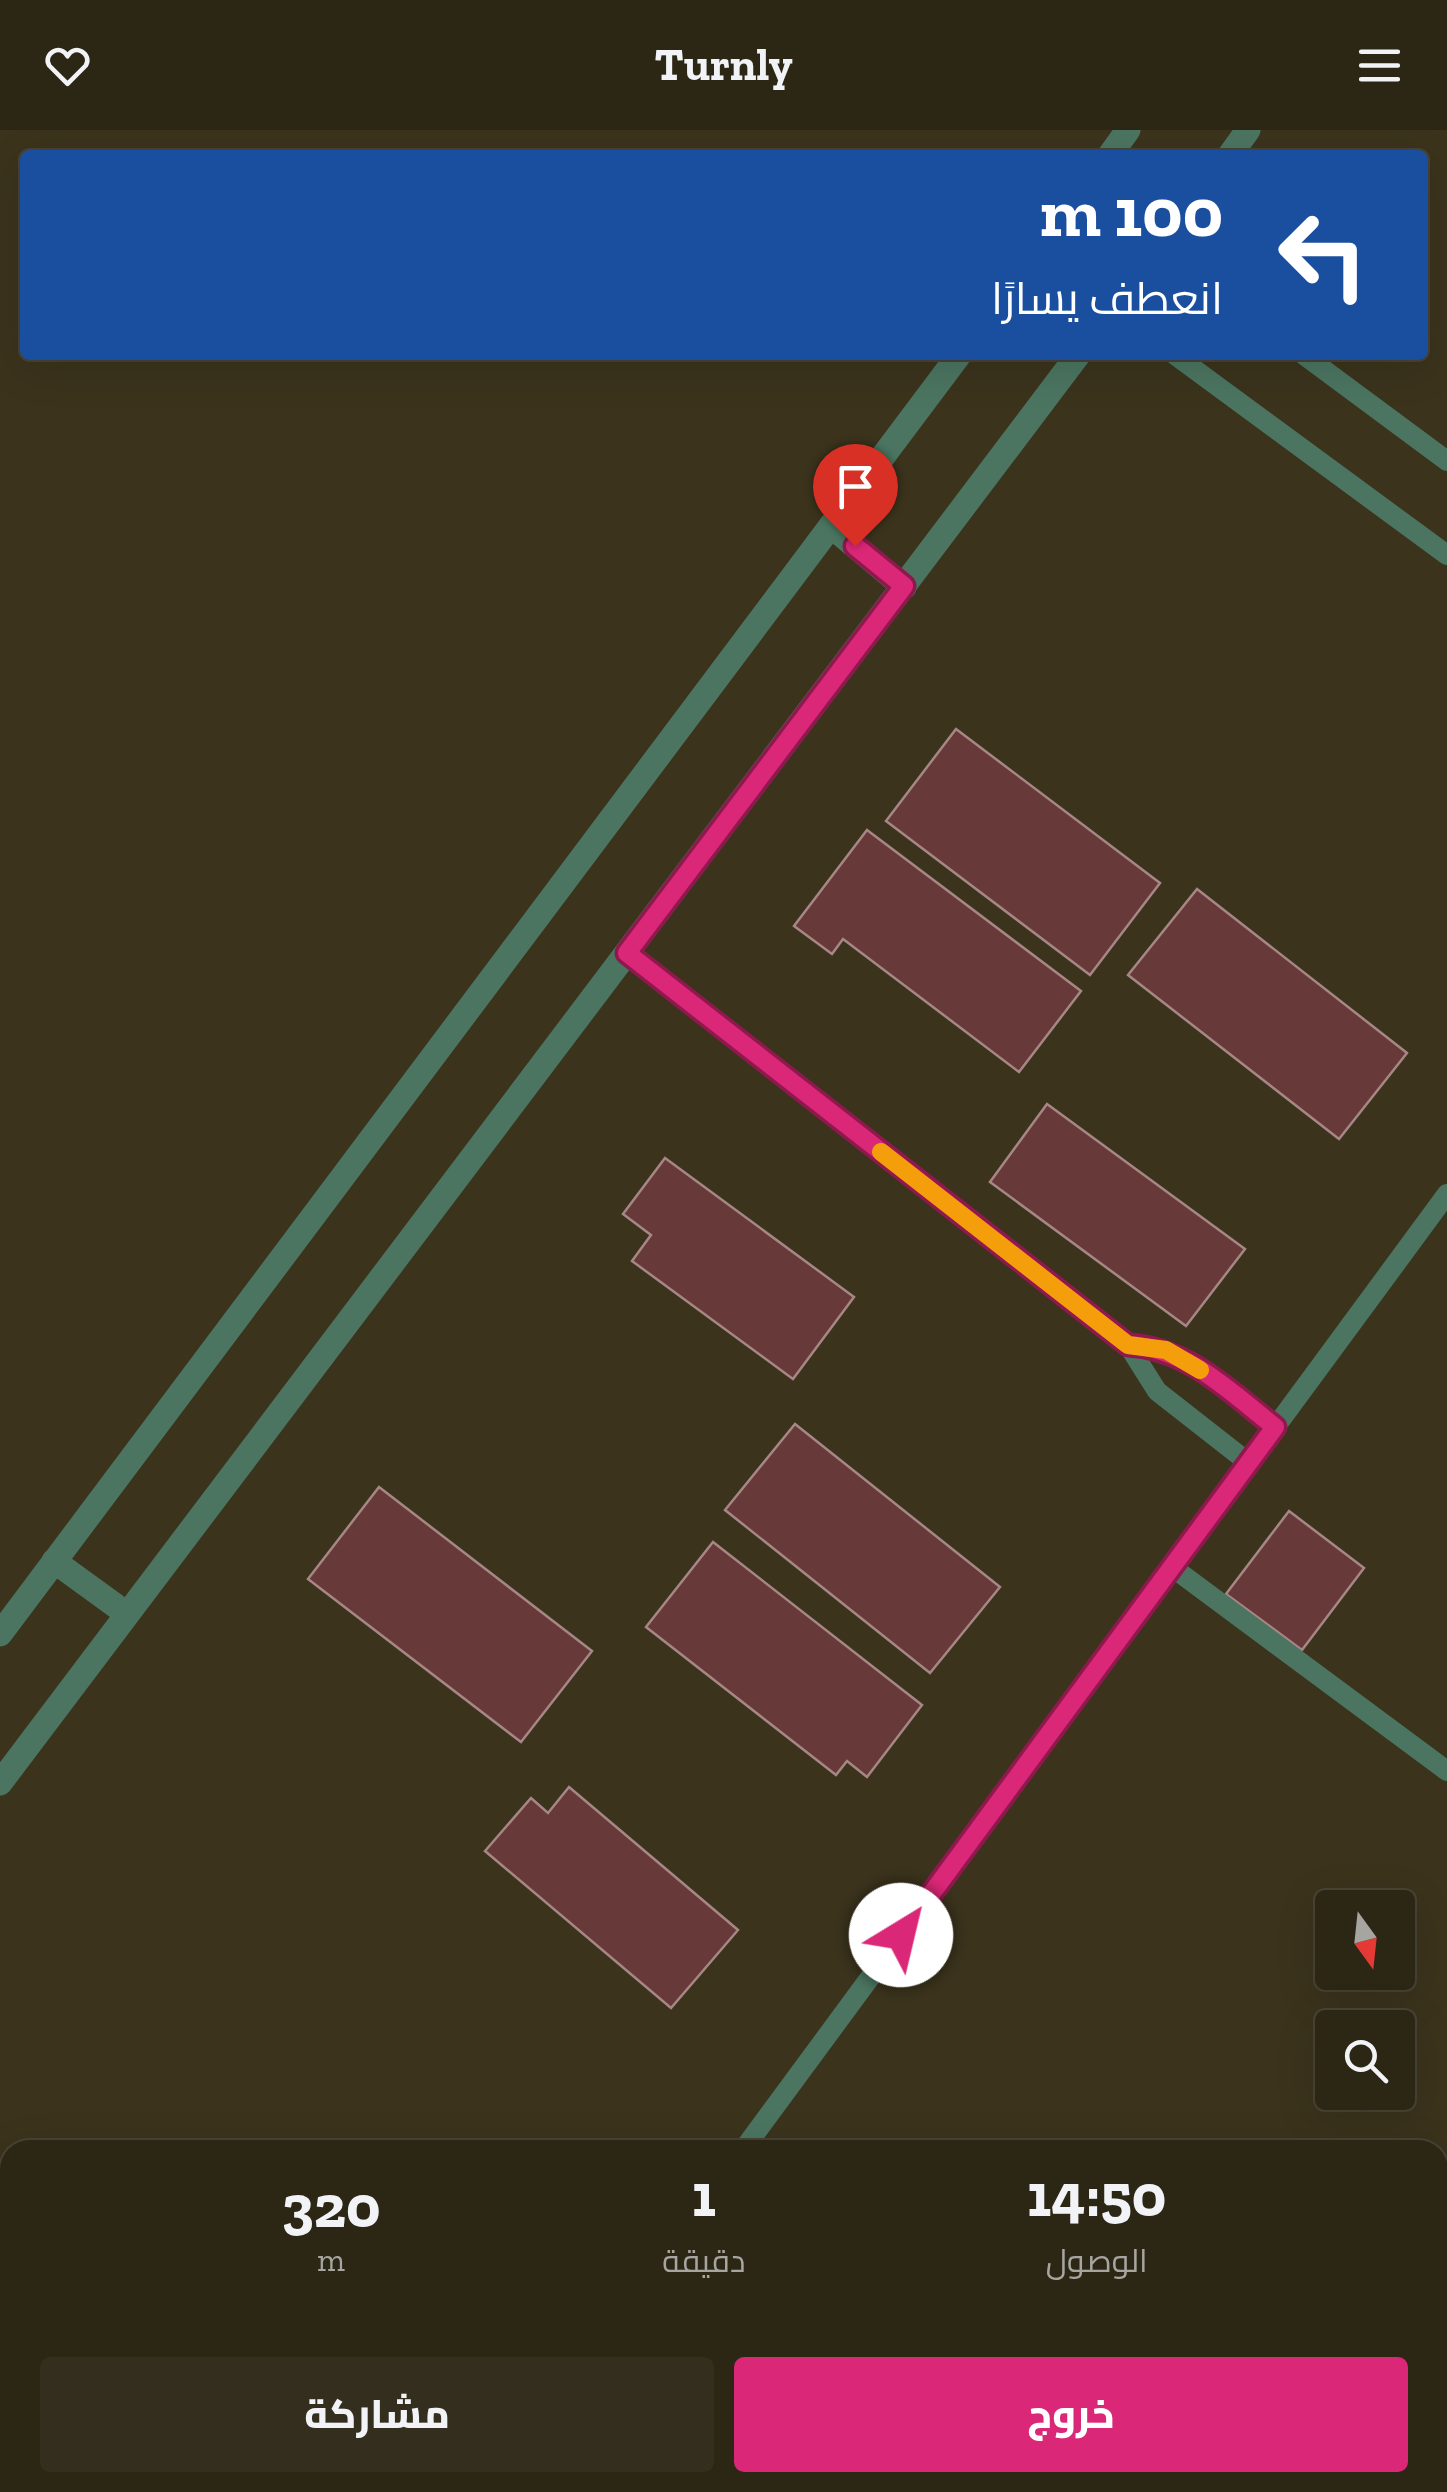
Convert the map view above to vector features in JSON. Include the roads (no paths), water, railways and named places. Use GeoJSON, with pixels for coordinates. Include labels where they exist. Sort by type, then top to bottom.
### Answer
{"type":"FeatureCollection","features":[{"type":"Feature","properties":{"kind":"street"},"geometry":{"type":"LineString","coordinates":[[0,1634],[956,360]]}},
{"type":"Feature","properties":{"kind":"street"},"geometry":{"type":"LineString","coordinates":[[0,1783],[1074,360]]}},
{"type":"Feature","properties":{"kind":"street"},"geometry":{"type":"LineString","coordinates":[[831,526],[904,586]]}},
{"type":"Feature","properties":{"kind":"street"},"geometry":{"type":"LineString","coordinates":[[54,1562],[127,1614]]}},
{"type":"Feature","properties":{"kind":"lane"},"geometry":{"type":"LineString","coordinates":[[1182,360],[1447,555]]}},
{"type":"Feature","properties":{"kind":"lane"},"geometry":{"type":"LineString","coordinates":[[1311,360],[1447,461]]}},
{"type":"Feature","properties":{"kind":"lane"},"geometry":{"type":"LineString","coordinates":[[627,953],[1128,1345],[1158,1390],[1249,1462]]}},
{"type":"Feature","properties":{"kind":"lane"},"geometry":{"type":"LineString","coordinates":[[750,2140],[1447,1194]]}},
{"type":"Feature","properties":{"kind":"lane"},"geometry":{"type":"LineString","coordinates":[[1128,1345],[1147,1346],[1184,1358],[1275,1427]]}},
{"type":"Feature","properties":{"kind":"lane"},"geometry":{"type":"LineString","coordinates":[[1172,1566],[1447,1772]]}}]}
